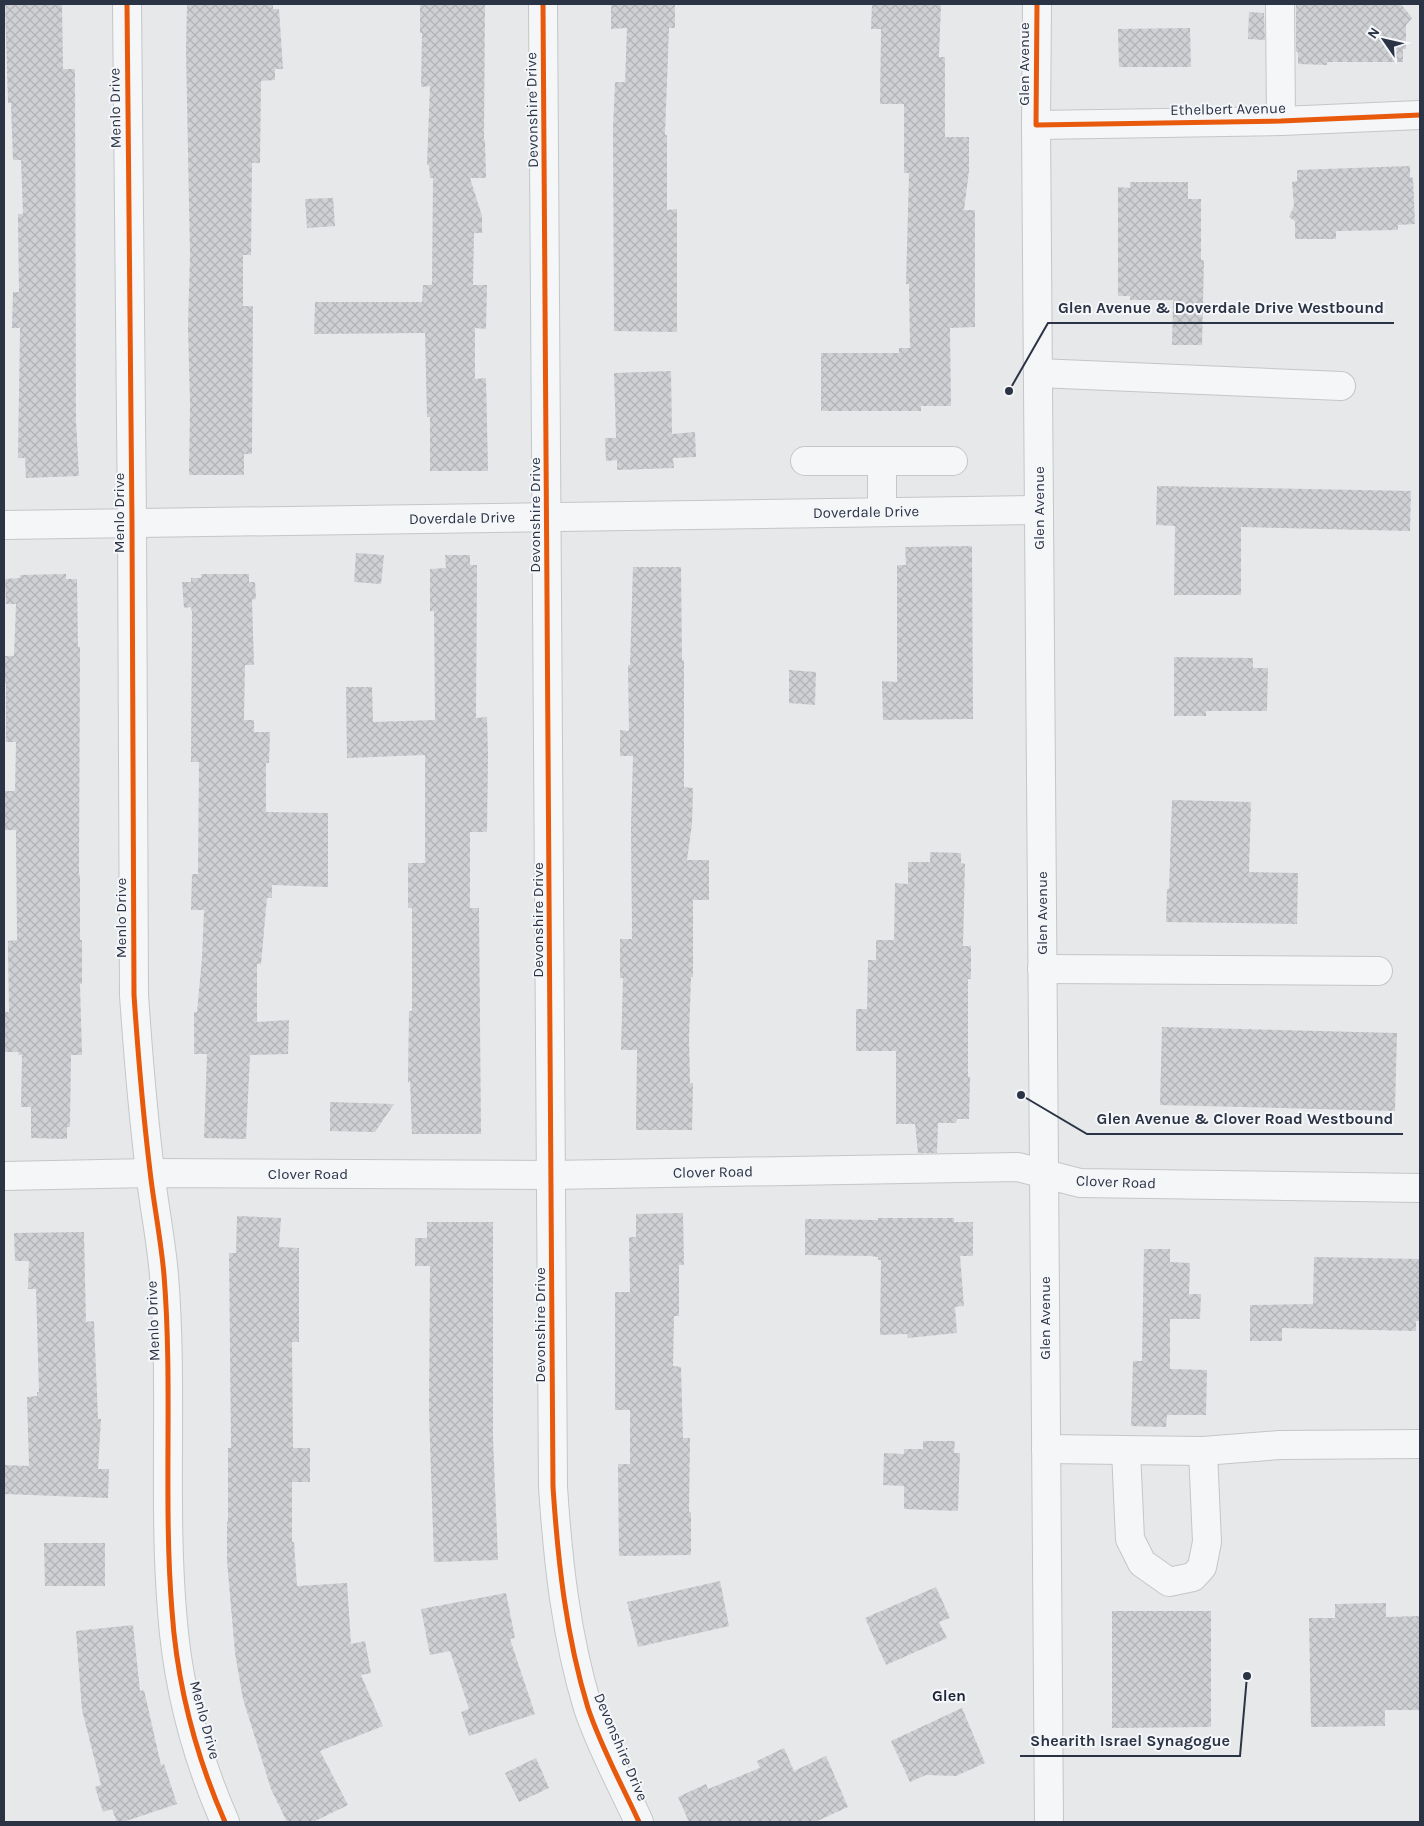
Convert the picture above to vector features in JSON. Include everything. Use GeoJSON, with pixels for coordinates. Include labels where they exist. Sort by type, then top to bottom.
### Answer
{"type":"FeatureCollection","features":[{"type":"Feature","properties":{"kind":"street","name":"Menlo Drive"},"geometry":{"type":"LineString","coordinates":[[127,4],[134,995],[139,1070],[164,1284],[167,1332],[168,1540],[172,1613],[180,1676],[196,1742],[216,1802],[225,1822]]}},
{"type":"Feature","properties":{"kind":"street","name":"Devonshire Drive"},"geometry":{"type":"LineString","coordinates":[[543,4],[554,1487],[557,1541],[573,1653],[589,1710],[608,1757],[639,1822]]}},
{"type":"Feature","properties":{"kind":"street","name":"Glen Avenue"},"geometry":{"type":"LineString","coordinates":[[1037,4],[1036,125],[1049,1822]]}},
{"type":"Feature","properties":{"kind":"street"},"geometry":{"type":"LineString","coordinates":[[1280,4],[1281,121]]}},
{"type":"Feature","properties":{"kind":"street","name":"Ethelbert Avenue"},"geometry":{"type":"LineString","coordinates":[[1036,125],[1281,121],[1420,115]]}},
{"type":"Feature","properties":{"kind":"street"},"geometry":{"type":"LineString","coordinates":[[1038,373],[1341,386]]}},
{"type":"Feature","properties":{"kind":"street"},"geometry":{"type":"LineString","coordinates":[[805,461],[952,461]]}},
{"type":"Feature","properties":{"kind":"street"},"geometry":{"type":"LineString","coordinates":[[882,461],[882,512]]}},
{"type":"Feature","properties":{"kind":"street","name":"Doverdale Drive"},"geometry":{"type":"LineString","coordinates":[[4,524],[1039,510]]}},
{"type":"Feature","properties":{"kind":"street"},"geometry":{"type":"LineString","coordinates":[[1042,969],[1378,971]]}},
{"type":"Feature","properties":{"kind":"street","name":"Clover Road"},"geometry":{"type":"LineString","coordinates":[[4,1176],[150,1173],[552,1175],[1018,1167],[1080,1183],[1420,1188]]}},
{"type":"Feature","properties":{"kind":"street"},"geometry":{"type":"LineString","coordinates":[[1046,1449],[1203,1451],[1280,1445],[1420,1444]]}},
{"type":"Feature","properties":{"kind":"street"},"geometry":{"type":"LineString","coordinates":[[1126,1450],[1130,1539],[1142,1564],[1169,1582],[1193,1577],[1202,1567],[1208,1542],[1203,1451]]}},
{"type":"Feature","properties":{"kind":"building"},"geometry":{"type":"Polygon","coordinates":[[[5,4],[62,4],[63,69],[75,69],[76,421],[79,476],[26,478],[25,458],[18,458],[20,328],[12,328],[13,292],[19,292],[18,214],[23,214],[21,160],[13,160],[11,103],[8,103],[5,4]]]}},
{"type":"Feature","properties":{"kind":"building"},"geometry":{"type":"Polygon","coordinates":[[[187,4],[273,4],[273,9],[279,9],[283,69],[275,69],[275,80],[261,81],[260,163],[252,163],[251,255],[243,255],[243,306],[253,306],[252,454],[244,454],[244,475],[189,475],[188,327],[190,255],[186,50],[187,4]]]}},
{"type":"Feature","properties":{"kind":"building"},"geometry":{"type":"Polygon","coordinates":[[[420,4],[485,4],[484,140],[486,178],[470,178],[482,216],[482,233],[474,233],[473,285],[487,285],[486,329],[475,328],[475,379],[486,378],[488,471],[430,471],[430,417],[427,417],[425,333],[314,334],[315,302],[422,302],[423,285],[432,285],[433,178],[430,178],[429,165],[427,165],[430,86],[421,87],[422,33],[420,33],[420,4]]]}},
{"type":"Feature","properties":{"kind":"building"},"geometry":{"type":"Polygon","coordinates":[[[611,4],[675,4],[675,28],[669,28],[665,135],[667,135],[667,210],[677,209],[677,332],[614,331],[613,129],[615,82],[625,82],[627,28],[611,29],[611,4]]]}},
{"type":"Feature","properties":{"kind":"building"},"geometry":{"type":"Polygon","coordinates":[[[872,4],[941,4],[939,57],[945,57],[945,137],[969,137],[969,171],[964,210],[975,210],[975,327],[950,328],[951,406],[921,406],[921,411],[821,411],[821,353],[899,353],[899,348],[910,348],[909,284],[906,284],[909,173],[904,173],[904,104],[880,104],[881,29],[871,29],[872,4]]]}},
{"type":"Feature","properties":{"kind":"building"},"geometry":{"type":"Polygon","coordinates":[[[1296,4],[1401,4],[1412,18],[1406,25],[1406,49],[1403,49],[1403,62],[1327,62],[1327,65],[1298,64],[1298,52],[1296,52],[1296,4]]]}},
{"type":"Feature","properties":{"kind":"building"},"geometry":{"type":"Polygon","coordinates":[[[1249,12],[1264,13],[1265,40],[1248,39],[1249,12]]]}},
{"type":"Feature","properties":{"kind":"building"},"geometry":{"type":"Polygon","coordinates":[[[1190,28],[1191,67],[1119,67],[1118,29],[1190,28]]]}},
{"type":"Feature","properties":{"kind":"building"},"geometry":{"type":"Polygon","coordinates":[[[1410,166],[1410,177],[1413,178],[1415,224],[1398,225],[1398,230],[1336,231],[1336,239],[1295,239],[1295,221],[1289,217],[1294,206],[1292,182],[1297,181],[1297,170],[1410,166]]]}},
{"type":"Feature","properties":{"kind":"building"},"geometry":{"type":"Polygon","coordinates":[[[1130,182],[1188,182],[1188,199],[1201,199],[1201,260],[1204,260],[1202,345],[1172,345],[1173,300],[1130,300],[1130,296],[1118,296],[1118,187],[1130,188],[1130,182]]]}},
{"type":"Feature","properties":{"kind":"building"},"geometry":{"type":"Polygon","coordinates":[[[333,198],[335,226],[307,228],[305,199],[333,198]]]}},
{"type":"Feature","properties":{"kind":"building"},"geometry":{"type":"Polygon","coordinates":[[[671,371],[672,434],[695,432],[696,457],[673,458],[674,468],[617,470],[617,460],[606,461],[605,438],[616,438],[614,373],[671,371]]]}},
{"type":"Feature","properties":{"kind":"building"},"geometry":{"type":"Polygon","coordinates":[[[1157,486],[1411,491],[1410,531],[1241,527],[1241,595],[1174,595],[1175,526],[1156,525],[1157,486]]]}},
{"type":"Feature","properties":{"kind":"building"},"geometry":{"type":"Polygon","coordinates":[[[972,546],[973,719],[883,720],[882,681],[897,682],[897,565],[906,565],[905,547],[972,546]]]}},
{"type":"Feature","properties":{"kind":"building"},"geometry":{"type":"Polygon","coordinates":[[[356,553],[384,555],[381,584],[354,582],[356,553]]]}},
{"type":"Feature","properties":{"kind":"building"},"geometry":{"type":"Polygon","coordinates":[[[445,555],[470,555],[470,565],[477,565],[476,718],[487,717],[487,832],[470,832],[470,908],[479,908],[481,1134],[412,1134],[410,1080],[408,1083],[409,1011],[412,1011],[412,908],[408,908],[408,863],[425,863],[425,755],[347,758],[346,687],[372,687],[373,722],[435,720],[434,611],[430,611],[430,569],[446,568],[445,555]]]}},
{"type":"Feature","properties":{"kind":"building"},"geometry":{"type":"Polygon","coordinates":[[[633,567],[681,567],[682,660],[684,660],[684,787],[693,788],[692,824],[687,860],[709,860],[709,900],[693,900],[693,977],[691,977],[689,1038],[690,1083],[693,1083],[692,1130],[636,1130],[637,1050],[621,1050],[623,978],[620,978],[620,939],[632,939],[631,826],[633,756],[620,756],[620,730],[629,731],[628,665],[630,665],[633,567]]]}},
{"type":"Feature","properties":{"kind":"building"},"geometry":{"type":"Polygon","coordinates":[[[66,574],[66,579],[77,579],[78,647],[80,647],[79,875],[80,940],[82,940],[82,984],[80,984],[82,1055],[71,1055],[70,1127],[67,1127],[67,1139],[31,1138],[31,1107],[21,1107],[22,1055],[18,1055],[19,1052],[4,1052],[4,1012],[9,1012],[8,941],[17,940],[16,830],[5,830],[5,791],[15,791],[16,742],[6,742],[6,683],[4,683],[4,656],[14,656],[16,604],[6,604],[5,579],[20,578],[20,575],[66,574]]]}},
{"type":"Feature","properties":{"kind":"building"},"geometry":{"type":"Polygon","coordinates":[[[201,574],[249,574],[249,582],[255,582],[256,599],[252,600],[254,665],[245,665],[244,720],[254,720],[254,732],[270,732],[269,763],[266,763],[266,812],[328,813],[328,887],[272,885],[272,898],[267,898],[261,964],[257,964],[257,1022],[289,1020],[288,1054],[250,1055],[246,1139],[204,1138],[207,1054],[194,1054],[194,1012],[197,1012],[204,910],[191,910],[192,874],[198,874],[199,762],[191,762],[192,612],[191,607],[184,608],[182,582],[191,582],[191,578],[201,578],[201,574]]]}},
{"type":"Feature","properties":{"kind":"building"},"geometry":{"type":"Polygon","coordinates":[[[1174,657],[1253,658],[1253,668],[1268,668],[1267,711],[1206,711],[1206,716],[1174,716],[1174,657]]]}},
{"type":"Feature","properties":{"kind":"building"},"geometry":{"type":"Polygon","coordinates":[[[789,670],[816,672],[815,705],[789,703],[789,670]]]}},
{"type":"Feature","properties":{"kind":"building"},"geometry":{"type":"Polygon","coordinates":[[[1172,800],[1251,802],[1249,872],[1298,873],[1297,924],[1166,922],[1172,800]]]}},
{"type":"Feature","properties":{"kind":"building"},"geometry":{"type":"Polygon","coordinates":[[[930,852],[961,853],[961,863],[965,864],[963,946],[971,946],[971,979],[968,979],[969,1119],[957,1119],[956,1123],[938,1123],[937,1153],[918,1153],[915,1124],[896,1124],[896,1051],[856,1051],[856,1009],[867,1009],[868,960],[876,960],[876,940],[894,940],[895,883],[908,884],[908,862],[930,862],[930,852]]]}},
{"type":"Feature","properties":{"kind":"building"},"geometry":{"type":"Polygon","coordinates":[[[1162,1027],[1397,1033],[1395,1111],[1160,1105],[1162,1027]]]}},
{"type":"Feature","properties":{"kind":"building"},"geometry":{"type":"Polygon","coordinates":[[[330,1102],[394,1104],[375,1132],[330,1131],[330,1102]]]}},
{"type":"Feature","properties":{"kind":"building"},"geometry":{"type":"Polygon","coordinates":[[[683,1213],[684,1265],[679,1265],[679,1316],[674,1316],[673,1366],[681,1367],[683,1438],[690,1438],[689,1512],[691,1512],[691,1555],[619,1556],[618,1464],[630,1464],[630,1410],[615,1410],[615,1292],[630,1292],[629,1237],[636,1237],[636,1214],[683,1213]]]}},
{"type":"Feature","properties":{"kind":"building"},"geometry":{"type":"Polygon","coordinates":[[[237,1216],[281,1218],[279,1247],[299,1248],[299,1342],[292,1342],[293,1448],[310,1448],[310,1482],[292,1482],[292,1542],[294,1542],[297,1586],[347,1583],[351,1644],[365,1641],[371,1673],[361,1675],[383,1726],[320,1751],[348,1805],[313,1822],[287,1822],[271,1789],[243,1699],[235,1653],[227,1561],[227,1522],[228,1448],[231,1448],[229,1253],[236,1253],[237,1216]]]}},
{"type":"Feature","properties":{"kind":"building"},"geometry":{"type":"Polygon","coordinates":[[[878,1218],[954,1218],[954,1222],[973,1222],[973,1256],[960,1256],[964,1306],[955,1307],[957,1333],[908,1338],[907,1334],[880,1335],[881,1260],[878,1260],[878,1257],[870,1256],[805,1255],[805,1219],[878,1220],[878,1218]]]}},
{"type":"Feature","properties":{"kind":"building"},"geometry":{"type":"Polygon","coordinates":[[[427,1222],[493,1222],[493,1438],[498,1560],[434,1562],[429,1412],[430,1266],[415,1266],[415,1238],[427,1238],[427,1222]]]}},
{"type":"Feature","properties":{"kind":"building"},"geometry":{"type":"Polygon","coordinates":[[[84,1232],[86,1322],[94,1321],[98,1419],[101,1419],[98,1469],[109,1469],[108,1498],[4,1494],[4,1465],[29,1466],[27,1397],[37,1396],[37,1392],[39,1392],[36,1289],[28,1289],[29,1261],[15,1261],[14,1233],[84,1232]]]}},
{"type":"Feature","properties":{"kind":"building"},"geometry":{"type":"Polygon","coordinates":[[[1144,1249],[1170,1249],[1170,1262],[1190,1263],[1189,1294],[1201,1294],[1200,1319],[1170,1319],[1170,1369],[1207,1370],[1206,1415],[1167,1415],[1166,1427],[1131,1426],[1133,1361],[1142,1361],[1144,1249]]]}},
{"type":"Feature","properties":{"kind":"building"},"geometry":{"type":"Polygon","coordinates":[[[1314,1257],[1420,1259],[1420,1321],[1416,1321],[1416,1331],[1282,1328],[1282,1341],[1250,1341],[1250,1305],[1313,1304],[1314,1257]]]}},
{"type":"Feature","properties":{"kind":"building"},"geometry":{"type":"Polygon","coordinates":[[[923,1441],[955,1441],[954,1453],[960,1453],[958,1511],[904,1509],[904,1486],[883,1485],[884,1453],[904,1454],[904,1449],[923,1449],[923,1441]]]}},
{"type":"Feature","properties":{"kind":"building"},"geometry":{"type":"Polygon","coordinates":[[[44,1543],[105,1543],[105,1586],[45,1586],[44,1543]]]}},
{"type":"Feature","properties":{"kind":"building"},"geometry":{"type":"Polygon","coordinates":[[[720,1581],[729,1626],[638,1647],[627,1602],[720,1581]]]}},
{"type":"Feature","properties":{"kind":"building"},"geometry":{"type":"Polygon","coordinates":[[[936,1587],[950,1618],[939,1622],[947,1638],[886,1665],[865,1618],[936,1587]]]}},
{"type":"Feature","properties":{"kind":"building"},"geometry":{"type":"Polygon","coordinates":[[[506,1593],[515,1638],[510,1639],[535,1714],[469,1736],[461,1712],[469,1709],[450,1651],[430,1655],[421,1609],[506,1593]]]}},
{"type":"Feature","properties":{"kind":"building"},"geometry":{"type":"Polygon","coordinates":[[[1386,1603],[1386,1617],[1420,1616],[1420,1710],[1385,1710],[1385,1726],[1311,1727],[1309,1618],[1335,1618],[1335,1604],[1386,1603]]]}},
{"type":"Feature","properties":{"kind":"building"},"geometry":{"type":"Polygon","coordinates":[[[1112,1611],[1211,1611],[1211,1727],[1112,1728],[1112,1611]]]}},
{"type":"Feature","properties":{"kind":"building"},"geometry":{"type":"Polygon","coordinates":[[[133,1625],[140,1691],[144,1690],[161,1765],[164,1764],[177,1804],[123,1822],[117,1822],[112,1809],[103,1812],[95,1787],[101,1785],[82,1710],[76,1631],[133,1625]]]}},
{"type":"Feature","properties":{"kind":"building"},"geometry":{"type":"Polygon","coordinates":[[[962,1708],[985,1763],[956,1776],[926,1775],[910,1782],[891,1741],[962,1708]]]}},
{"type":"Feature","properties":{"kind":"building"},"geometry":{"type":"Polygon","coordinates":[[[784,1748],[794,1771],[826,1756],[848,1807],[815,1822],[689,1822],[678,1797],[706,1784],[708,1789],[760,1768],[757,1761],[784,1748]]]}},
{"type":"Feature","properties":{"kind":"building"},"geometry":{"type":"Polygon","coordinates":[[[536,1758],[549,1788],[519,1802],[505,1773],[536,1758]]]}},
{"type":"Feature","properties":{"kind":"cycle path"},"geometry":{"type":"LineString","coordinates":[[127,4],[134,995],[145,1127],[161,1249],[167,1317],[168,1527],[172,1611],[183,1692],[205,1771],[225,1822]]}},
{"type":"Feature","properties":{"kind":"cycle path"},"geometry":{"type":"LineString","coordinates":[[543,4],[553,1487],[564,1599],[580,1681],[599,1737],[639,1822]]}},
{"type":"Feature","properties":{"kind":"cycle path"},"geometry":{"type":"LineString","coordinates":[[1037,4],[1036,125],[1281,121],[1420,115]]}},
{"type":"Feature","properties":{"kind":"place","name":"Glen Avenue & Doverdale Drive Westbound"},"geometry":{"type":"Point","coordinates":[1009,391]}},
{"type":"Feature","properties":{"kind":"place","name":"Glen Avenue & Clover Road Westbound"},"geometry":{"type":"Point","coordinates":[1021,1095]}},
{"type":"Feature","properties":{"kind":"place","name":"Shearith Israel Synagogue"},"geometry":{"type":"Point","coordinates":[1247,1676]}},
{"type":"Feature","properties":{"kind":"district","name":"Glen"},"geometry":{"type":"Point","coordinates":[949,1695]}}]}
